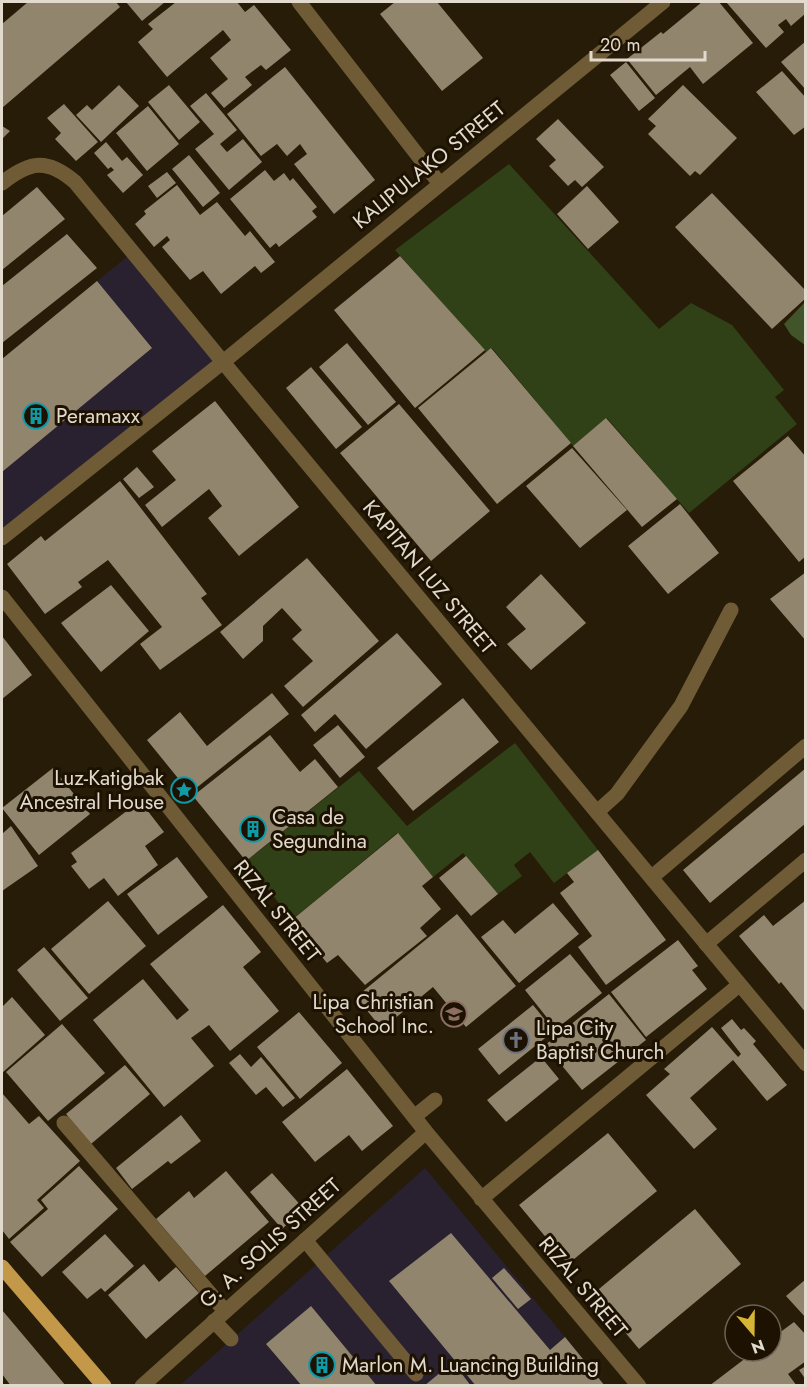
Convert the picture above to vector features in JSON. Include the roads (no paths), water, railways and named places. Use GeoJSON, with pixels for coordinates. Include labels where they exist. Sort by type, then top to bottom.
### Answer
{"type":"FeatureCollection","features":[{"type":"Feature","properties":{"kind":"main road"},"geometry":{"type":"LineString","coordinates":[[2,1267],[104,1386]]}},
{"type":"Feature","properties":{"kind":"street"},"geometry":{"type":"LineString","coordinates":[[299,2],[440,184]]}},
{"type":"Feature","properties":{"kind":"street","name":"KALIPULAKO STREET"},"geometry":{"type":"LineString","coordinates":[[2,538],[223,362],[663,2]]}},
{"type":"Feature","properties":{"kind":"street","name":"KAPITAN LUZ STREET"},"geometry":{"type":"LineString","coordinates":[[2,183],[25,167],[43,164],[61,170],[75,182],[806,1064]]}},
{"type":"Feature","properties":{"kind":"street","name":"RIZAL STREET"},"geometry":{"type":"LineString","coordinates":[[2,597],[66,681],[426,1132],[639,1386]]}},
{"type":"Feature","properties":{"kind":"street"},"geometry":{"type":"LineString","coordinates":[[597,812],[617,794],[681,706],[730,610]]}},
{"type":"Feature","properties":{"kind":"street"},"geometry":{"type":"LineString","coordinates":[[652,877],[806,746]]}},
{"type":"Feature","properties":{"kind":"street"},"geometry":{"type":"LineString","coordinates":[[706,944],[806,860]]}},
{"type":"Feature","properties":{"kind":"street"},"geometry":{"type":"LineString","coordinates":[[481,1199],[739,985]]}},
{"type":"Feature","properties":{"kind":"street"},"geometry":{"type":"LineString","coordinates":[[414,1117],[435,1100]]}},
{"type":"Feature","properties":{"kind":"street"},"geometry":{"type":"LineString","coordinates":[[64,1123],[219,1316],[231,1339]]}},
{"type":"Feature","properties":{"kind":"street","name":"G. A. SOLIS STREET"},"geometry":{"type":"LineString","coordinates":[[142,1386],[426,1132]]}},
{"type":"Feature","properties":{"kind":"street"},"geometry":{"type":"LineString","coordinates":[[305,1240],[417,1374]]}},
{"type":"Feature","properties":{"kind":"place","name":"Peramaxx"},"geometry":{"type":"Point","coordinates":[36,416]}},
{"type":"Feature","properties":{"kind":"place","name":"Luz-Katigbak Ancestral House"},"geometry":{"type":"Point","coordinates":[184,790]}},
{"type":"Feature","properties":{"kind":"place","name":"Casa de Segundina"},"geometry":{"type":"Point","coordinates":[253,829]}},
{"type":"Feature","properties":{"kind":"place","name":"Lipa Christian School Inc."},"geometry":{"type":"Point","coordinates":[454,1014]}},
{"type":"Feature","properties":{"kind":"place","name":"Lipa City Baptist Church"},"geometry":{"type":"Point","coordinates":[516,1040]}},
{"type":"Feature","properties":{"kind":"place","name":"Marlon M. Luancing Building"},"geometry":{"type":"Point","coordinates":[322,1365]}}]}
